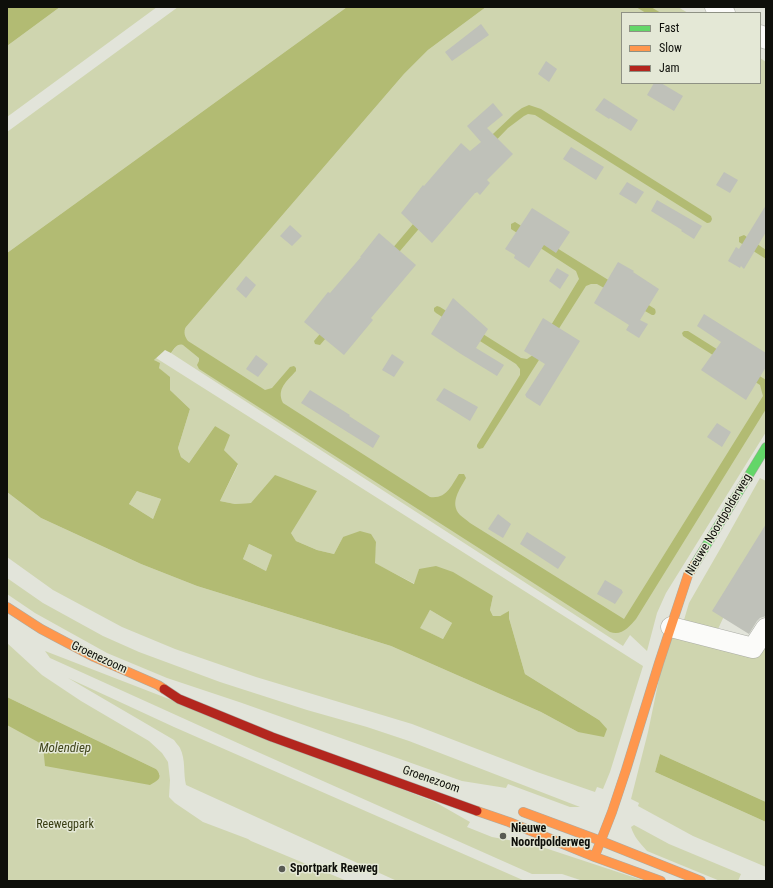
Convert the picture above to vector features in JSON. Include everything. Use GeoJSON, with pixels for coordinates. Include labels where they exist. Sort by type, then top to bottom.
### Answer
{"type":"FeatureCollection","features":[{"type":"Feature","properties":{"kind":"street","name":"Nieuwe Noordpolderweg"},"geometry":{"type":"LineString","coordinates":[[595,857],[624,778],[670,628],[688,575],[766,447]]}},
{"type":"Feature","properties":{"kind":"street","name":"Groenezoom"},"geometry":{"type":"LineString","coordinates":[[7,607],[40,629],[94,657],[158,685],[179,699],[272,737],[509,822],[595,857],[661,881]]}},
{"type":"Feature","properties":{"kind":"street"},"geometry":{"type":"LineString","coordinates":[[670,628],[754,648],[766,628]]}},
{"type":"Feature","properties":{"kind":"street","name":"Groenezoom"},"geometry":{"type":"LineString","coordinates":[[158,685],[184,690]]}},
{"type":"Feature","properties":{"kind":"street"},"geometry":{"type":"LineString","coordinates":[[517,810],[601,841],[701,881]]}},
{"type":"Feature","properties":{"kind":"green space"},"geometry":{"type":"Polygon","coordinates":[[[60,7],[157,7],[7,117],[7,46],[60,7]]]}},
{"type":"Feature","properties":{"kind":"green space"},"geometry":{"type":"Polygon","coordinates":[[[178,7],[347,7],[7,253],[7,132],[178,7]]]}},
{"type":"Feature","properties":{"kind":"green space"},"geometry":{"type":"Polygon","coordinates":[[[486,7],[678,7],[686,12],[621,12],[621,84],[761,84],[761,59],[766,62],[766,432],[666,593],[657,613],[647,651],[630,635],[623,646],[171,353],[186,327],[404,74],[428,50],[486,7]]]}},
{"type":"Feature","properties":{"kind":"green space"},"geometry":{"type":"Polygon","coordinates":[[[156,358],[643,666],[610,772],[603,789],[597,787],[595,792],[537,772],[412,724],[256,677],[175,649],[122,627],[53,590],[7,557],[7,492],[41,518],[141,564],[197,586],[391,646],[541,712],[578,732],[599,720],[525,674],[509,618],[509,612],[500,616],[493,616],[490,610],[493,596],[419,569],[415,584],[374,563],[376,542],[343,537],[334,554],[317,550],[296,541],[291,533],[251,503],[235,504],[220,501],[238,465],[224,450],[215,426],[189,463],[181,457],[178,448],[190,409],[170,390],[169,377],[159,368],[154,360],[156,358]]]}},
{"type":"Feature","properties":{"kind":"green space"},"geometry":{"type":"Polygon","coordinates":[[[760,478],[766,481],[766,526],[718,629],[711,629],[684,620],[689,603],[760,478]]]}},
{"type":"Feature","properties":{"kind":"green space"},"geometry":{"type":"Polygon","coordinates":[[[137,491],[161,499],[153,519],[129,504],[137,491]]]}},
{"type":"Feature","properties":{"kind":"green space"},"geometry":{"type":"Polygon","coordinates":[[[249,544],[272,555],[266,571],[243,559],[249,544]]]}},
{"type":"Feature","properties":{"kind":"green space"},"geometry":{"type":"Polygon","coordinates":[[[7,578],[43,603],[103,636],[139,652],[220,682],[409,741],[580,807],[570,807],[508,784],[506,788],[462,781],[167,678],[107,653],[35,613],[7,594],[7,578]]]}},
{"type":"Feature","properties":{"kind":"green space"},"geometry":{"type":"Polygon","coordinates":[[[430,610],[452,623],[443,639],[419,628],[430,610]]]}},
{"type":"Feature","properties":{"kind":"green space"},"geometry":{"type":"Polygon","coordinates":[[[766,633],[766,802],[660,754],[655,772],[766,822],[766,867],[693,836],[638,806],[639,803],[631,799],[648,732],[668,636],[744,653],[766,633]]]}},
{"type":"Feature","properties":{"kind":"green space","name":"Reewegpark"},"geometry":{"type":"Polygon","coordinates":[[[7,643],[42,675],[81,701],[149,741],[162,753],[168,762],[170,780],[169,797],[175,803],[203,822],[248,839],[347,881],[7,881],[7,720],[160,775],[156,769],[7,697],[7,643]]]}},
{"type":"Feature","properties":{"kind":"green space"},"geometry":{"type":"Polygon","coordinates":[[[45,651],[435,802],[470,822],[467,827],[492,837],[536,845],[645,881],[583,881],[562,874],[532,874],[50,658],[45,651]]]}},
{"type":"Feature","properties":{"kind":"green space"},"geometry":{"type":"Polygon","coordinates":[[[68,678],[174,727],[525,881],[397,881],[186,785],[182,753],[180,747],[174,740],[68,678]]]}},
{"type":"Feature","properties":{"kind":"green space"},"geometry":{"type":"Polygon","coordinates":[[[634,825],[669,844],[741,874],[738,881],[720,881],[647,851],[634,834],[631,827],[634,825]]]}},
{"type":"Feature","properties":{"kind":"water"},"geometry":{"type":"Polygon","coordinates":[[[7,7],[60,7],[7,46],[7,7]]]}},
{"type":"Feature","properties":{"kind":"water"},"geometry":{"type":"Polygon","coordinates":[[[347,7],[486,7],[428,50],[404,74],[186,327],[185,334],[188,341],[265,390],[272,388],[290,367],[294,366],[296,371],[282,389],[281,398],[283,403],[430,497],[445,494],[459,474],[464,474],[466,478],[455,501],[455,506],[461,516],[624,619],[763,396],[760,385],[683,336],[682,333],[684,331],[688,331],[766,380],[766,409],[636,619],[622,632],[614,633],[610,632],[199,369],[197,365],[199,358],[183,345],[177,346],[171,353],[165,350],[154,360],[160,363],[159,368],[170,377],[170,390],[190,409],[178,448],[181,457],[189,463],[215,426],[230,435],[224,450],[238,464],[220,501],[235,504],[251,503],[275,475],[317,491],[291,533],[296,541],[317,550],[334,554],[343,537],[360,531],[371,534],[376,542],[375,563],[414,584],[419,569],[436,566],[453,572],[493,596],[490,610],[493,616],[500,616],[509,611],[509,618],[525,674],[599,720],[607,729],[604,737],[578,732],[541,712],[391,646],[197,586],[141,564],[41,518],[7,492],[7,253],[347,7]],[[137,491],[129,504],[153,519],[161,499],[137,491]],[[249,544],[243,559],[266,571],[272,555],[249,544]],[[430,610],[420,628],[443,639],[452,623],[430,610]]]}},
{"type":"Feature","properties":{"kind":"water"},"geometry":{"type":"Polygon","coordinates":[[[636,7],[651,7],[659,12],[644,12],[636,7]]]}},
{"type":"Feature","properties":{"kind":"water"},"geometry":{"type":"Polygon","coordinates":[[[529,105],[541,109],[711,216],[712,219],[710,223],[707,223],[535,115],[528,114],[508,128],[480,157],[320,345],[315,344],[314,341],[474,152],[514,114],[529,105]]]}},
{"type":"Feature","properties":{"kind":"water"},"geometry":{"type":"Polygon","coordinates":[[[515,222],[655,309],[656,312],[652,315],[597,284],[586,286],[483,448],[479,449],[477,445],[520,375],[520,369],[516,364],[436,313],[434,308],[437,306],[440,307],[521,358],[527,359],[533,355],[579,279],[576,271],[511,229],[511,224],[515,222]]]}},
{"type":"Feature","properties":{"kind":"water"},"geometry":{"type":"Polygon","coordinates":[[[744,235],[766,250],[766,259],[739,242],[739,237],[744,235]]]}},
{"type":"Feature","properties":{"kind":"water","name":"Molendiep"},"geometry":{"type":"Polygon","coordinates":[[[7,697],[156,769],[159,779],[150,785],[45,766],[43,746],[7,725],[7,697]]]}},
{"type":"Feature","properties":{"kind":"water"},"geometry":{"type":"Polygon","coordinates":[[[660,754],[766,802],[766,822],[655,772],[660,754]]]}},
{"type":"Feature","properties":{"kind":"building"},"geometry":{"type":"Polygon","coordinates":[[[481,24],[489,35],[452,61],[445,52],[481,24]]]}},
{"type":"Feature","properties":{"kind":"building"},"geometry":{"type":"Polygon","coordinates":[[[546,61],[557,69],[549,82],[538,74],[546,61]]]}},
{"type":"Feature","properties":{"kind":"building"},"geometry":{"type":"Polygon","coordinates":[[[653,84],[663,84],[683,96],[674,111],[647,95],[653,84]]]}},
{"type":"Feature","properties":{"kind":"building"},"geometry":{"type":"Polygon","coordinates":[[[604,98],[638,120],[631,131],[595,110],[604,98]]]}},
{"type":"Feature","properties":{"kind":"building"},"geometry":{"type":"Polygon","coordinates":[[[493,103],[503,115],[487,128],[513,154],[487,180],[490,183],[480,195],[477,192],[475,193],[432,243],[401,213],[423,185],[424,186],[461,143],[470,151],[481,142],[467,126],[493,103]]]}},
{"type":"Feature","properties":{"kind":"building"},"geometry":{"type":"Polygon","coordinates":[[[571,147],[604,167],[596,180],[563,159],[571,147]]]}},
{"type":"Feature","properties":{"kind":"building"},"geometry":{"type":"Polygon","coordinates":[[[724,172],[738,180],[730,193],[716,185],[724,172]]]}},
{"type":"Feature","properties":{"kind":"building"},"geometry":{"type":"Polygon","coordinates":[[[627,182],[644,192],[636,204],[619,194],[627,182]]]}},
{"type":"Feature","properties":{"kind":"building"},"geometry":{"type":"Polygon","coordinates":[[[657,200],[702,226],[694,239],[651,211],[657,200]]]}},
{"type":"Feature","properties":{"kind":"building"},"geometry":{"type":"Polygon","coordinates":[[[766,205],[766,232],[744,269],[741,266],[740,268],[728,261],[736,247],[739,249],[766,205]]]}},
{"type":"Feature","properties":{"kind":"building"},"geometry":{"type":"Polygon","coordinates":[[[532,208],[570,232],[556,253],[544,245],[529,268],[514,258],[515,255],[505,249],[532,208]]]}},
{"type":"Feature","properties":{"kind":"building"},"geometry":{"type":"Polygon","coordinates":[[[290,225],[302,236],[292,246],[280,236],[290,225]]]}},
{"type":"Feature","properties":{"kind":"building"},"geometry":{"type":"Polygon","coordinates":[[[379,233],[416,265],[371,318],[373,320],[344,355],[304,322],[328,292],[330,293],[361,257],[379,233]]]}},
{"type":"Feature","properties":{"kind":"building"},"geometry":{"type":"Polygon","coordinates":[[[618,262],[634,271],[633,272],[659,289],[640,320],[648,324],[639,338],[626,330],[629,325],[594,303],[618,262]]]}},
{"type":"Feature","properties":{"kind":"building"},"geometry":{"type":"Polygon","coordinates":[[[557,268],[569,275],[560,289],[549,281],[557,268]]]}},
{"type":"Feature","properties":{"kind":"building"},"geometry":{"type":"Polygon","coordinates":[[[246,276],[256,285],[246,298],[236,289],[246,276]]]}},
{"type":"Feature","properties":{"kind":"building"},"geometry":{"type":"Polygon","coordinates":[[[453,298],[488,329],[476,348],[504,365],[497,376],[431,334],[453,298]]]}},
{"type":"Feature","properties":{"kind":"building"},"geometry":{"type":"Polygon","coordinates":[[[704,314],[766,353],[766,367],[746,400],[701,370],[721,342],[697,326],[704,314]]]}},
{"type":"Feature","properties":{"kind":"building"},"geometry":{"type":"Polygon","coordinates":[[[543,318],[580,341],[540,406],[525,395],[545,364],[524,351],[543,318]]]}},
{"type":"Feature","properties":{"kind":"building"},"geometry":{"type":"Polygon","coordinates":[[[392,354],[404,362],[394,377],[382,370],[392,354]]]}},
{"type":"Feature","properties":{"kind":"building"},"geometry":{"type":"Polygon","coordinates":[[[256,355],[268,364],[258,377],[246,369],[256,355]]]}},
{"type":"Feature","properties":{"kind":"building"},"geometry":{"type":"Polygon","coordinates":[[[444,388],[478,407],[470,421],[436,400],[444,388]]]}},
{"type":"Feature","properties":{"kind":"building"},"geometry":{"type":"Polygon","coordinates":[[[310,390],[380,436],[373,448],[301,403],[310,390]]]}},
{"type":"Feature","properties":{"kind":"building"},"geometry":{"type":"Polygon","coordinates":[[[717,423],[731,432],[722,447],[707,437],[717,423]]]}},
{"type":"Feature","properties":{"kind":"building"},"geometry":{"type":"Polygon","coordinates":[[[498,514],[511,524],[503,538],[488,529],[498,514]]]}},
{"type":"Feature","properties":{"kind":"building"},"geometry":{"type":"Polygon","coordinates":[[[766,524],[766,616],[757,621],[749,634],[712,611],[766,524]]]}},
{"type":"Feature","properties":{"kind":"building"},"geometry":{"type":"Polygon","coordinates":[[[527,532],[566,557],[558,569],[520,544],[527,532]]]}},
{"type":"Feature","properties":{"kind":"building"},"geometry":{"type":"Polygon","coordinates":[[[605,580],[623,592],[615,604],[597,594],[605,580]]]}},
{"type":"Feature","properties":{"kind":"traffic: fast"},"geometry":{"type":"LineString","coordinates":[[695,564],[766,447]]}},
{"type":"Feature","properties":{"kind":"traffic: slow"},"geometry":{"type":"LineString","coordinates":[[596,853],[626,770],[688,575],[695,564]]}},
{"type":"Feature","properties":{"kind":"traffic: slow"},"geometry":{"type":"LineString","coordinates":[[7,607],[41,629],[94,657],[164,689]]}},
{"type":"Feature","properties":{"kind":"traffic: slow"},"geometry":{"type":"LineString","coordinates":[[477,811],[661,881]]}},
{"type":"Feature","properties":{"kind":"traffic: slow"},"geometry":{"type":"LineString","coordinates":[[523,812],[701,881]]}},
{"type":"Feature","properties":{"kind":"traffic: jam"},"geometry":{"type":"LineString","coordinates":[[164,689],[179,699],[272,737],[477,811]]}},
{"type":"Feature","properties":{"kind":"place","name":"Nieuwe Noordpolderweg"},"geometry":{"type":"Point","coordinates":[503,836]}},
{"type":"Feature","properties":{"kind":"place","name":"Sportpark Reeweg"},"geometry":{"type":"Point","coordinates":[282,869]}}]}
